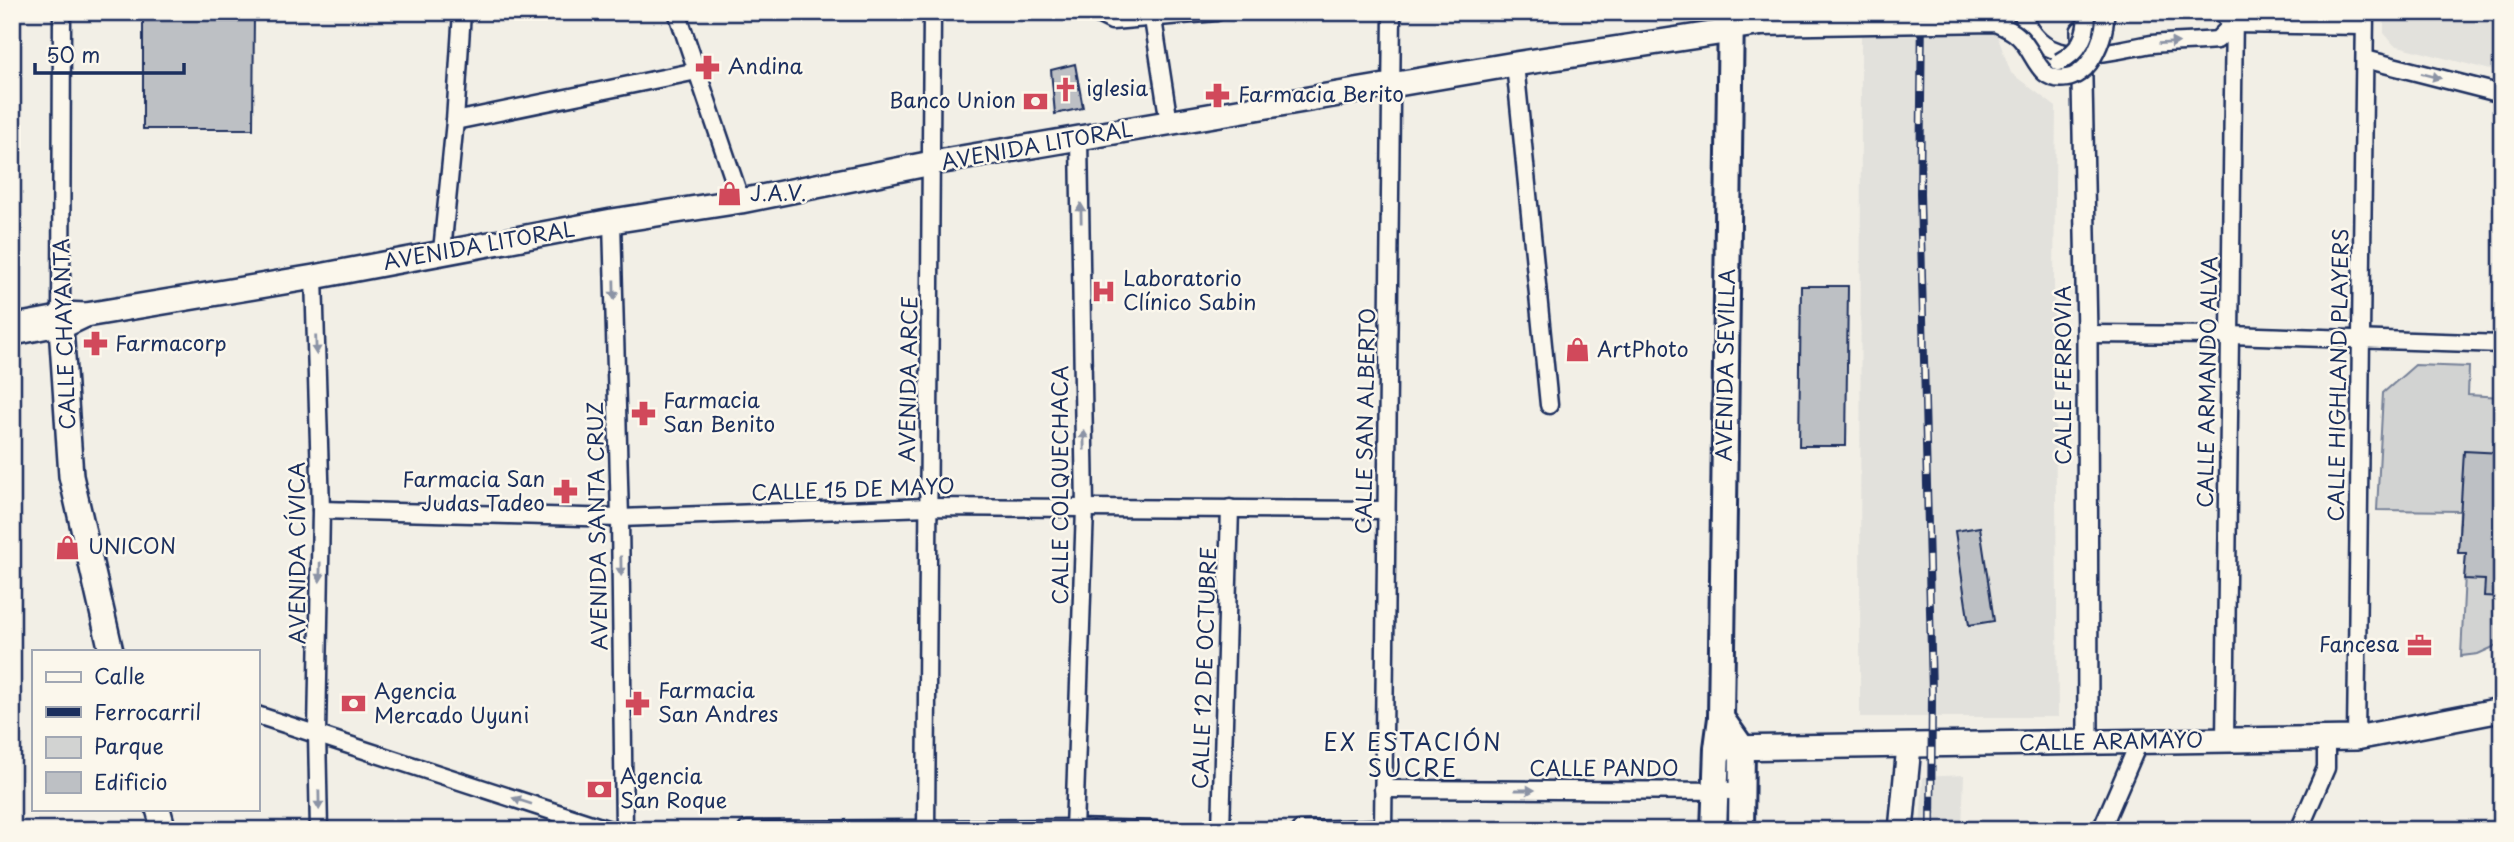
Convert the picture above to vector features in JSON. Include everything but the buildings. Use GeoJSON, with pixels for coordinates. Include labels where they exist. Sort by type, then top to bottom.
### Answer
{"type":"FeatureCollection","features":[{"type":"Feature","properties":{"kind":"main road","name":"AVENIDA LITORAL"},"geometry":{"type":"LineString","coordinates":[[61,320],[314,277],[612,221],[741,201],[932,163],[1515,64],[1731,22]]}},
{"type":"Feature","properties":{"kind":"main road","name":"AVENIDA SEVILLA"},"geometry":{"type":"LineString","coordinates":[[1714,830],[1717,748],[1721,718],[1731,22]]}},
{"type":"Feature","properties":{"kind":"main road","name":"CALLE CHAYANTA"},"geometry":{"type":"LineString","coordinates":[[61,320],[71,475],[111,650]]}},
{"type":"Feature","properties":{"kind":"main road"},"geometry":{"type":"LineString","coordinates":[[2502,698],[2502,710]]}},
{"type":"Feature","properties":{"kind":"main road","name":"CALLE ARAMAYO"},"geometry":{"type":"LineString","coordinates":[[1717,748],[2356,738],[2502,710]]}},
{"type":"Feature","properties":{"kind":"main road"},"geometry":{"type":"LineString","coordinates":[[1721,718],[1742,748],[1741,830]]}},
{"type":"Feature","properties":{"kind":"main road"},"geometry":{"type":"LineString","coordinates":[[1902,830],[1909,746]]}},
{"type":"Feature","properties":{"kind":"main road"},"geometry":{"type":"LineString","coordinates":[[158,810],[164,830]]}},
{"type":"Feature","properties":{"kind":"street","name":"CALLE CHAYANTA"},"geometry":{"type":"LineString","coordinates":[[61,320],[62,12]]}},
{"type":"Feature","properties":{"kind":"street"},"geometry":{"type":"LineString","coordinates":[[443,251],[462,12]]}},
{"type":"Feature","properties":{"kind":"street"},"geometry":{"type":"LineString","coordinates":[[677,12],[741,201]]}},
{"type":"Feature","properties":{"kind":"street","name":"AVENIDA ARCE"},"geometry":{"type":"LineString","coordinates":[[926,829],[932,12]]}},
{"type":"Feature","properties":{"kind":"street"},"geometry":{"type":"LineString","coordinates":[[1094,12],[1112,21],[1217,12]]}},
{"type":"Feature","properties":{"kind":"street","name":"CALLE SAN ALBERTO"},"geometry":{"type":"LineString","coordinates":[[1383,829],[1392,12]]}},
{"type":"Feature","properties":{"kind":"street"},"geometry":{"type":"LineString","coordinates":[[2022,12],[2031,33],[2044,45],[2062,54],[2081,55],[2156,44],[2217,40],[2234,18]]}},
{"type":"Feature","properties":{"kind":"street","name":"CALLE FERROVIA"},"geometry":{"type":"LineString","coordinates":[[2080,12],[2087,334],[2088,743]]}},
{"type":"Feature","properties":{"kind":"street"},"geometry":{"type":"LineString","coordinates":[[2003,16],[2028,58],[2040,65],[2070,57],[2082,43],[2087,12]]}},
{"type":"Feature","properties":{"kind":"street"},"geometry":{"type":"LineString","coordinates":[[2003,16],[2040,68],[2048,77],[2058,79],[2072,77],[2087,66],[2097,51],[2104,12]]}},
{"type":"Feature","properties":{"kind":"street"},"geometry":{"type":"LineString","coordinates":[[2083,82],[2102,52],[2104,12]]}},
{"type":"Feature","properties":{"kind":"street"},"geometry":{"type":"LineString","coordinates":[[2221,12],[2234,18],[2364,19]]}},
{"type":"Feature","properties":{"kind":"street","name":"AVENIDA LITORAL"},"geometry":{"type":"LineString","coordinates":[[1731,22],[1760,27],[2003,16]]}},
{"type":"Feature","properties":{"kind":"street","name":"CALLE ARMANDO ALVA"},"geometry":{"type":"LineString","coordinates":[[2225,740],[2234,18]]}},
{"type":"Feature","properties":{"kind":"street"},"geometry":{"type":"LineString","coordinates":[[1153,19],[1169,123]]}},
{"type":"Feature","properties":{"kind":"street","name":"CALLE HIGHLAND PLAYERS"},"geometry":{"type":"LineString","coordinates":[[2356,738],[2364,19]]}},
{"type":"Feature","properties":{"kind":"street"},"geometry":{"type":"LineString","coordinates":[[2365,59],[2502,94]]}},
{"type":"Feature","properties":{"kind":"street"},"geometry":{"type":"LineString","coordinates":[[1515,64],[1549,405]]}},
{"type":"Feature","properties":{"kind":"street"},"geometry":{"type":"LineString","coordinates":[[455,121],[697,71]]}},
{"type":"Feature","properties":{"kind":"street","name":"CALLE COLQUECHACA"},"geometry":{"type":"LineString","coordinates":[[1074,829],[1085,508],[1079,139]]}},
{"type":"Feature","properties":{"kind":"street","name":"AVENIDA SANTA CRUZ"},"geometry":{"type":"LineString","coordinates":[[612,221],[620,518],[624,830]]}},
{"type":"Feature","properties":{"kind":"street","name":"AVENIDA CÍVICA"},"geometry":{"type":"LineString","coordinates":[[314,277],[321,510],[317,733],[319,830]]}},
{"type":"Feature","properties":{"kind":"street","name":"AVENIDA LITORAL"},"geometry":{"type":"LineString","coordinates":[[12,323],[61,320]]}},
{"type":"Feature","properties":{"kind":"street","name":"AVENIDA LITORAL"},"geometry":{"type":"LineString","coordinates":[[12,337],[61,320]]}},
{"type":"Feature","properties":{"kind":"street"},"geometry":{"type":"LineString","coordinates":[[2087,334],[2230,335],[2502,344]]}},
{"type":"Feature","properties":{"kind":"street","name":"CALLE 15 DE MAYO"},"geometry":{"type":"LineString","coordinates":[[321,510],[620,518],[928,507],[1387,510]]}},
{"type":"Feature","properties":{"kind":"street","name":"CALLE 12 DE OCTUBRE"},"geometry":{"type":"LineString","coordinates":[[1221,830],[1230,508]]}},
{"type":"Feature","properties":{"kind":"street"},"geometry":{"type":"LineString","coordinates":[[259,716],[610,830]]}},
{"type":"Feature","properties":{"kind":"street"},"geometry":{"type":"LineString","coordinates":[[2299,830],[2326,768],[2326,738]]}},
{"type":"Feature","properties":{"kind":"street"},"geometry":{"type":"LineString","coordinates":[[2101,830],[2139,742]]}},
{"type":"Feature","properties":{"kind":"street","name":"CALLE PANDO"},"geometry":{"type":"LineString","coordinates":[[1383,789],[1742,791]]}},
{"type":"Feature","properties":{"kind":"street"},"geometry":{"type":"LineString","coordinates":[[1300,830],[1383,829]]}},
{"type":"Feature","properties":{"kind":"street"},"geometry":{"type":"LineString","coordinates":[[747,830],[1156,830]]}},
{"type":"Feature","properties":{"kind":"shaded area"},"geometry":{"type":"Polygon","coordinates":[[[1861,12],[1993,12],[1997,35],[2011,73],[2056,107],[2054,278],[2058,717],[1860,717],[1861,12]]]}},
{"type":"Feature","properties":{"kind":"shaded area"},"geometry":{"type":"Polygon","coordinates":[[[2384,12],[2502,12],[2502,73],[2394,45],[2384,33],[2384,12]]]}},
{"type":"Feature","properties":{"kind":"shaded area"},"geometry":{"type":"Polygon","coordinates":[[[1964,775],[1962,830],[1920,830],[1923,777],[1964,775]]]}},
{"type":"Feature","properties":{"kind":"green space"},"geometry":{"type":"Polygon","coordinates":[[[2415,365],[2469,367],[2468,395],[2502,397],[2502,643],[2478,654],[2461,656],[2466,553],[2458,553],[2460,511],[2377,510],[2383,393],[2415,365]]]}},
{"type":"Feature","properties":{"kind":"railway"},"geometry":{"type":"LineString","coordinates":[[1922,12],[1920,193],[1932,693],[1931,830]]}},
{"type":"Feature","properties":{"kind":"place","name":"Andina"},"geometry":{"type":"Point","coordinates":[708,67]}},
{"type":"Feature","properties":{"kind":"place","name":"iglesia"},"geometry":{"type":"Point","coordinates":[1066,89]}},
{"type":"Feature","properties":{"kind":"place","name":"Farmacia Berito"},"geometry":{"type":"Point","coordinates":[1218,95]}},
{"type":"Feature","properties":{"kind":"place","name":"Banco Union"},"geometry":{"type":"Point","coordinates":[1036,101]}},
{"type":"Feature","properties":{"kind":"place","name":"J.A.V."},"geometry":{"type":"Point","coordinates":[730,194]}},
{"type":"Feature","properties":{"kind":"place","name":"Laboratorio Clínico Sabin"},"geometry":{"type":"Point","coordinates":[1103,291]}},
{"type":"Feature","properties":{"kind":"place","name":"Farmacorp"},"geometry":{"type":"Point","coordinates":[95,344]}},
{"type":"Feature","properties":{"kind":"place","name":"ArtPhoto"},"geometry":{"type":"Point","coordinates":[1577,350]}},
{"type":"Feature","properties":{"kind":"place","name":"Farmacia San Benito"},"geometry":{"type":"Point","coordinates":[643,413]}},
{"type":"Feature","properties":{"kind":"place","name":"Farmacia San Judas Tadeo"},"geometry":{"type":"Point","coordinates":[565,492]}},
{"type":"Feature","properties":{"kind":"place","name":"UNICON"},"geometry":{"type":"Point","coordinates":[68,547]}},
{"type":"Feature","properties":{"kind":"place","name":"Fancesa"},"geometry":{"type":"Point","coordinates":[2419,645]}},
{"type":"Feature","properties":{"kind":"place","name":"Farmacia San Andres"},"geometry":{"type":"Point","coordinates":[638,703]}},
{"type":"Feature","properties":{"kind":"place","name":"Agencia Mercado Uyuni"},"geometry":{"type":"Point","coordinates":[354,704]}},
{"type":"Feature","properties":{"kind":"place","name":"Agencia San Roque"},"geometry":{"type":"Point","coordinates":[600,789]}},
{"type":"Feature","properties":{"kind":"district","name":"EX ESTACIÓN SUCRE"},"geometry":{"type":"Point","coordinates":[1413,756]}}]}
